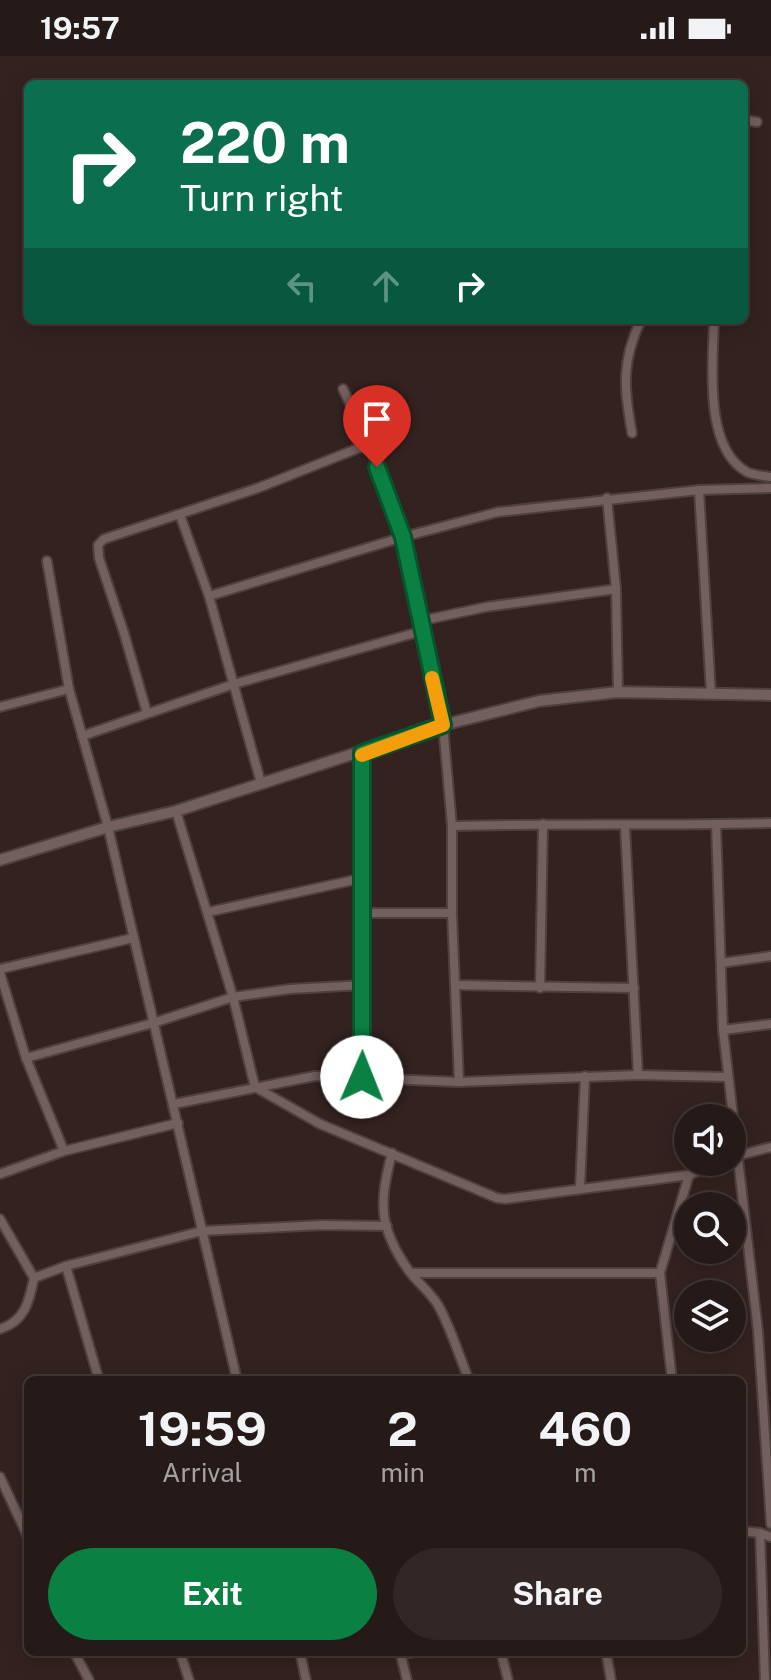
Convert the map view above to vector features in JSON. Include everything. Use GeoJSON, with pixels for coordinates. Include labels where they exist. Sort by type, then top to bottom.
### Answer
{"type":"FeatureCollection","features":[{"type":"Feature","properties":{"kind":"street"},"geometry":{"type":"LineString","coordinates":[[748,121],[757,122]]}},
{"type":"Feature","properties":{"kind":"street"},"geometry":{"type":"LineString","coordinates":[[632,433],[624,389],[632,339],[639,324]]}},
{"type":"Feature","properties":{"kind":"street"},"geometry":{"type":"LineString","coordinates":[[714,324],[716,425],[721,443],[747,471],[771,477]]}},
{"type":"Feature","properties":{"kind":"street"},"geometry":{"type":"LineString","coordinates":[[343,389],[369,444],[403,537],[443,725],[452,826],[459,1082]]}},
{"type":"Feature","properties":{"kind":"street"},"geometry":{"type":"LineString","coordinates":[[147,713],[99,558],[98,545],[104,539],[258,488],[369,444]]}},
{"type":"Feature","properties":{"kind":"street"},"geometry":{"type":"LineString","coordinates":[[209,596],[403,537],[498,512],[607,498],[771,488]]}},
{"type":"Feature","properties":{"kind":"street"},"geometry":{"type":"LineString","coordinates":[[699,490],[711,694]]}},
{"type":"Feature","properties":{"kind":"street"},"geometry":{"type":"LineString","coordinates":[[607,498],[616,589],[618,692]]}},
{"type":"Feature","properties":{"kind":"street"},"geometry":{"type":"LineString","coordinates":[[180,515],[209,596],[261,783]]}},
{"type":"Feature","properties":{"kind":"street"},"geometry":{"type":"LineString","coordinates":[[47,561],[69,689],[108,827],[236,1376]]}},
{"type":"Feature","properties":{"kind":"street"},"geometry":{"type":"LineString","coordinates":[[82,736],[234,684],[486,607],[616,589]]}},
{"type":"Feature","properties":{"kind":"street"},"geometry":{"type":"LineString","coordinates":[[0,707],[69,689]]}},
{"type":"Feature","properties":{"kind":"street"},"geometry":{"type":"LineString","coordinates":[[0,860],[108,827],[176,811],[443,725],[539,701],[618,692],[771,695]]}},
{"type":"Feature","properties":{"kind":"street"},"geometry":{"type":"LineString","coordinates":[[362,753],[362,1077]]}},
{"type":"Feature","properties":{"kind":"street"},"geometry":{"type":"LineString","coordinates":[[176,811],[233,997],[255,1087],[320,1124],[497,1198],[681,1176]]}},
{"type":"Feature","properties":{"kind":"street"},"geometry":{"type":"LineString","coordinates":[[452,826],[543,824],[625,827],[771,823]]}},
{"type":"Feature","properties":{"kind":"street"},"geometry":{"type":"LineString","coordinates":[[540,988],[543,824]]}},
{"type":"Feature","properties":{"kind":"street"},"geometry":{"type":"LineString","coordinates":[[716,824],[723,1030],[730,1104]]}},
{"type":"Feature","properties":{"kind":"street"},"geometry":{"type":"LineString","coordinates":[[625,827],[638,1075]]}},
{"type":"Feature","properties":{"kind":"street"},"geometry":{"type":"LineString","coordinates":[[208,912],[363,878]]}},
{"type":"Feature","properties":{"kind":"street"},"geometry":{"type":"LineString","coordinates":[[364,913],[452,913]]}},
{"type":"Feature","properties":{"kind":"street"},"geometry":{"type":"LineString","coordinates":[[64,1151],[26,1058],[0,971],[133,938]]}},
{"type":"Feature","properties":{"kind":"street"},"geometry":{"type":"LineString","coordinates":[[721,963],[771,956]]}},
{"type":"Feature","properties":{"kind":"street"},"geometry":{"type":"LineString","coordinates":[[26,1058],[233,997],[290,989],[363,985]]}},
{"type":"Feature","properties":{"kind":"street"},"geometry":{"type":"LineString","coordinates":[[455,985],[634,988]]}},
{"type":"Feature","properties":{"kind":"street"},"geometry":{"type":"LineString","coordinates":[[723,1030],[771,1024]]}},
{"type":"Feature","properties":{"kind":"street"},"geometry":{"type":"LineString","coordinates":[[174,1104],[315,1076],[459,1082],[638,1075],[727,1077]]}},
{"type":"Feature","properties":{"kind":"street"},"geometry":{"type":"LineString","coordinates":[[580,1188],[585,1076]]}},
{"type":"Feature","properties":{"kind":"street"},"geometry":{"type":"LineString","coordinates":[[0,1174],[64,1151],[178,1123]]}},
{"type":"Feature","properties":{"kind":"street"},"geometry":{"type":"LineString","coordinates":[[746,1153],[771,1147]]}},
{"type":"Feature","properties":{"kind":"street"},"geometry":{"type":"LineString","coordinates":[[392,1153],[383,1190],[387,1226],[393,1245],[437,1304],[467,1376]]}},
{"type":"Feature","properties":{"kind":"street"},"geometry":{"type":"LineString","coordinates":[[672,1376],[660,1273],[689,1176]]}},
{"type":"Feature","properties":{"kind":"street"},"geometry":{"type":"LineString","coordinates":[[739,1176],[758,1331],[771,1524]]}},
{"type":"Feature","properties":{"kind":"street"},"geometry":{"type":"LineString","coordinates":[[0,1221],[34,1278],[29,1305],[12,1325],[0,1329]]}},
{"type":"Feature","properties":{"kind":"street"},"geometry":{"type":"LineString","coordinates":[[34,1278],[66,1266],[202,1231],[322,1225],[387,1226]]}},
{"type":"Feature","properties":{"kind":"street"},"geometry":{"type":"LineString","coordinates":[[66,1266],[98,1376]]}},
{"type":"Feature","properties":{"kind":"street"},"geometry":{"type":"LineString","coordinates":[[411,1273],[660,1273]]}},
{"type":"Feature","properties":{"kind":"street"},"geometry":{"type":"LineString","coordinates":[[0,1477],[24,1528]]}},
{"type":"Feature","properties":{"kind":"street"},"geometry":{"type":"LineString","coordinates":[[746,1531],[771,1537]]}},
{"type":"Feature","properties":{"kind":"street"},"geometry":{"type":"LineString","coordinates":[[760,1533],[765,1680]]}},
{"type":"Feature","properties":{"kind":"street"},"geometry":{"type":"LineString","coordinates":[[76,1656],[89,1680]]}},
{"type":"Feature","properties":{"kind":"street"},"geometry":{"type":"LineString","coordinates":[[181,1656],[189,1680]]}},
{"type":"Feature","properties":{"kind":"street"},"geometry":{"type":"LineString","coordinates":[[301,1656],[306,1680]]}},
{"type":"Feature","properties":{"kind":"street"},"geometry":{"type":"LineString","coordinates":[[401,1656],[407,1680]]}},
{"type":"Feature","properties":{"kind":"street"},"geometry":{"type":"LineString","coordinates":[[502,1656],[508,1680]]}},
{"type":"Feature","properties":{"kind":"street"},"geometry":{"type":"LineString","coordinates":[[607,1656],[611,1680]]}},
{"type":"Feature","properties":{"kind":"slow traffic"},"geometry":{"type":"LineString","coordinates":[[362,755],[443,725],[432,678]]}},
{"type":"Feature","properties":{"kind":"route"},"geometry":{"type":"LineString","coordinates":[[362,1077],[362,753],[443,725],[403,537],[377,467]]}}]}
